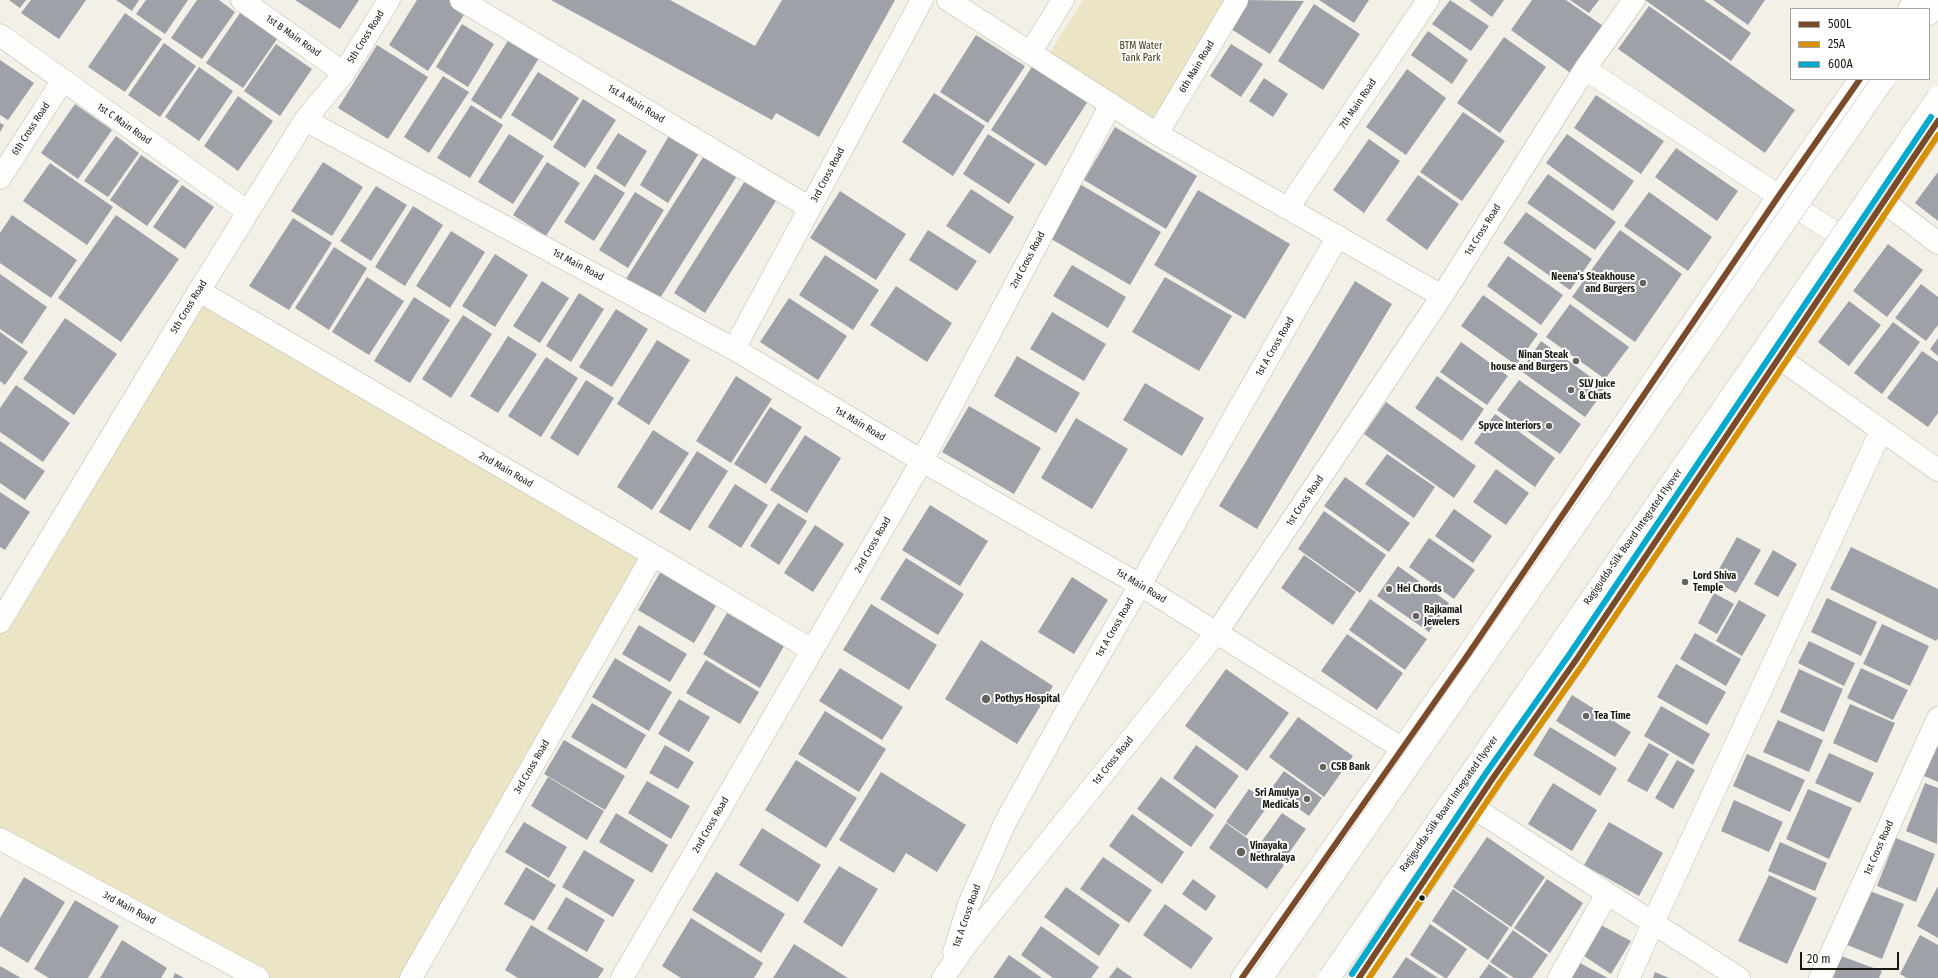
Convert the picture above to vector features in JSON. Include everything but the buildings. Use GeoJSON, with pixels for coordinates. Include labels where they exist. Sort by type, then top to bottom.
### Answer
{"type":"FeatureCollection","features":[{"type":"Feature","properties":{"kind":"main road","name":"1st B Main Road"},"geometry":{"type":"LineString","coordinates":[[242,0],[344,73]]}},
{"type":"Feature","properties":{"kind":"main road","name":"5th Cross Road"},"geometry":{"type":"LineString","coordinates":[[0,622],[199,291],[305,120],[344,73],[389,0]]}},
{"type":"Feature","properties":{"kind":"main road","name":"1st A Main Road"},"geometry":{"type":"LineString","coordinates":[[461,0],[810,208]]}},
{"type":"Feature","properties":{"kind":"main road","name":"3rd Cross Road"},"geometry":{"type":"LineString","coordinates":[[734,349],[922,0]]}},
{"type":"Feature","properties":{"kind":"main road"},"geometry":{"type":"LineString","coordinates":[[948,0],[1157,134],[1442,296]]}},
{"type":"Feature","properties":{"kind":"main road"},"geometry":{"type":"LineString","coordinates":[[1030,53],[1064,0]]}},
{"type":"Feature","properties":{"kind":"main road","name":"6th Main Road"},"geometry":{"type":"LineString","coordinates":[[1157,134],[1237,0]]}},
{"type":"Feature","properties":{"kind":"main road","name":"7th Main Road"},"geometry":{"type":"LineString","coordinates":[[1288,208],[1428,0]]}},
{"type":"Feature","properties":{"kind":"main road","name":"1st Cross Road"},"geometry":{"type":"LineString","coordinates":[[946,973],[974,934],[1217,632],[1442,296],[1585,69],[1634,0]]}},
{"type":"Feature","properties":{"kind":"main road"},"geometry":{"type":"LineString","coordinates":[[1910,8],[1916,0]]}},
{"type":"Feature","properties":{"kind":"main road"},"geometry":{"type":"LineString","coordinates":[[1930,13],[1938,1]]}},
{"type":"Feature","properties":{"kind":"main road","name":"1st C Main Road"},"geometry":{"type":"LineString","coordinates":[[0,35],[248,212]]}},
{"type":"Feature","properties":{"kind":"main road"},"geometry":{"type":"LineString","coordinates":[[1585,69],[1780,194],[1854,245]]}},
{"type":"Feature","properties":{"kind":"main road","name":"6th Cross Road"},"geometry":{"type":"LineString","coordinates":[[0,178],[63,80]]}},
{"type":"Feature","properties":{"kind":"main road"},"geometry":{"type":"LineString","coordinates":[[1242,978],[1403,749],[1780,194],[1859,80]]}},
{"type":"Feature","properties":{"kind":"main road"},"geometry":{"type":"LineString","coordinates":[[1262,978],[1883,80]]}},
{"type":"Feature","properties":{"kind":"main road","name":"Ragigudda-Silk Board Integrated Flyover"},"geometry":{"type":"LineString","coordinates":[[1329,978],[1938,97]]}},
{"type":"Feature","properties":{"kind":"main road","name":"2nd Cross Road"},"geometry":{"type":"LineString","coordinates":[[622,978],[922,461],[1111,104]]}},
{"type":"Feature","properties":{"kind":"main road","name":"1st Main Road"},"geometry":{"type":"LineString","coordinates":[[305,120],[734,349],[922,461],[1140,585],[1403,749]]}},
{"type":"Feature","properties":{"kind":"main road"},"geometry":{"type":"LineString","coordinates":[[1359,978],[1474,808],[1492,778],[1576,660],[1938,121]]}},
{"type":"Feature","properties":{"kind":"main road"},"geometry":{"type":"LineString","coordinates":[[1883,201],[1938,243]]}},
{"type":"Feature","properties":{"kind":"main road","name":"1st A Cross Road"},"geometry":{"type":"LineString","coordinates":[[946,973],[969,904],[1005,822],[1066,712],[1140,585],[1228,427],[1338,236]]}},
{"type":"Feature","properties":{"kind":"main road","name":"2nd Main Road"},"geometry":{"type":"LineString","coordinates":[[199,291],[653,555],[812,650]]}},
{"type":"Feature","properties":{"kind":"main road"},"geometry":{"type":"LineString","coordinates":[[1779,358],[1938,470]]}},
{"type":"Feature","properties":{"kind":"main road"},"geometry":{"type":"LineString","coordinates":[[1629,978],[1653,923],[1881,431]]}},
{"type":"Feature","properties":{"kind":"main road","name":"3rd Cross Road"},"geometry":{"type":"LineString","coordinates":[[411,978],[653,555]]}},
{"type":"Feature","properties":{"kind":"main road","name":"1st Cross Road"},"geometry":{"type":"LineString","coordinates":[[1820,978],[1938,718]]}},
{"type":"Feature","properties":{"kind":"main road"},"geometry":{"type":"LineString","coordinates":[[1474,808],[1738,978]]}},
{"type":"Feature","properties":{"kind":"main road","name":"3rd Main Road"},"geometry":{"type":"LineString","coordinates":[[0,839],[258,978]]}},
{"type":"Feature","properties":{"kind":"main road"},"geometry":{"type":"LineString","coordinates":[[1559,978],[1607,894]]}},
{"type":"Feature","properties":{"kind":"green space","name":"BTM Water Tank Park"},"geometry":{"type":"Polygon","coordinates":[[[1083,0],[1232,0],[1158,124],[1050,53],[1083,0]]]}},
{"type":"Feature","properties":{"kind":"green space"},"geometry":{"type":"Polygon","coordinates":[[[199,291],[653,555],[411,978],[258,978],[0,839],[0,622],[199,291]]]}},
{"type":"Feature","properties":{"kind":"transit line","name":"500L"},"geometry":{"type":"LineString","coordinates":[[1242,978],[1469,653],[1780,194],[1859,80]]}},
{"type":"Feature","properties":{"kind":"transit line","name":"600A"},"geometry":{"type":"LineString","coordinates":[[1352,974],[1486,773],[1569,655],[1931,117]]}},
{"type":"Feature","properties":{"kind":"transit line","name":"500L"},"geometry":{"type":"LineString","coordinates":[[1359,978],[1493,778],[1576,660],[1938,121]]}},
{"type":"Feature","properties":{"kind":"transit line","name":"25A"},"geometry":{"type":"LineString","coordinates":[[1369,978],[1500,782],[1583,664],[1938,135]]}},
{"type":"Feature","properties":{"kind":"place","name":"Neena's Steakhouse and Burgers"},"geometry":{"type":"Point","coordinates":[1643,283]}},
{"type":"Feature","properties":{"kind":"place","name":"Ninan Steak house and Burgers"},"geometry":{"type":"Point","coordinates":[1576,361]}},
{"type":"Feature","properties":{"kind":"place","name":"SLV Juice & Chats"},"geometry":{"type":"Point","coordinates":[1571,390]}},
{"type":"Feature","properties":{"kind":"place","name":"Spyce Interiors"},"geometry":{"type":"Point","coordinates":[1549,426]}},
{"type":"Feature","properties":{"kind":"place","name":"Lord Shiva Temple"},"geometry":{"type":"Point","coordinates":[1685,582]}},
{"type":"Feature","properties":{"kind":"place","name":"Hei Chords"},"geometry":{"type":"Point","coordinates":[1389,589]}},
{"type":"Feature","properties":{"kind":"place","name":"Rajkamal Jewelers"},"geometry":{"type":"Point","coordinates":[1416,616]}},
{"type":"Feature","properties":{"kind":"place","name":"Pothys Hospital"},"geometry":{"type":"Point","coordinates":[986,699]}},
{"type":"Feature","properties":{"kind":"place","name":"Tea Time"},"geometry":{"type":"Point","coordinates":[1586,716]}},
{"type":"Feature","properties":{"kind":"place","name":"CSB Bank"},"geometry":{"type":"Point","coordinates":[1323,767]}},
{"type":"Feature","properties":{"kind":"place","name":"Sri Amulya Medicals"},"geometry":{"type":"Point","coordinates":[1307,799]}},
{"type":"Feature","properties":{"kind":"place","name":"Vinayaka Nethralaya"},"geometry":{"type":"Point","coordinates":[1241,852]}}]}
